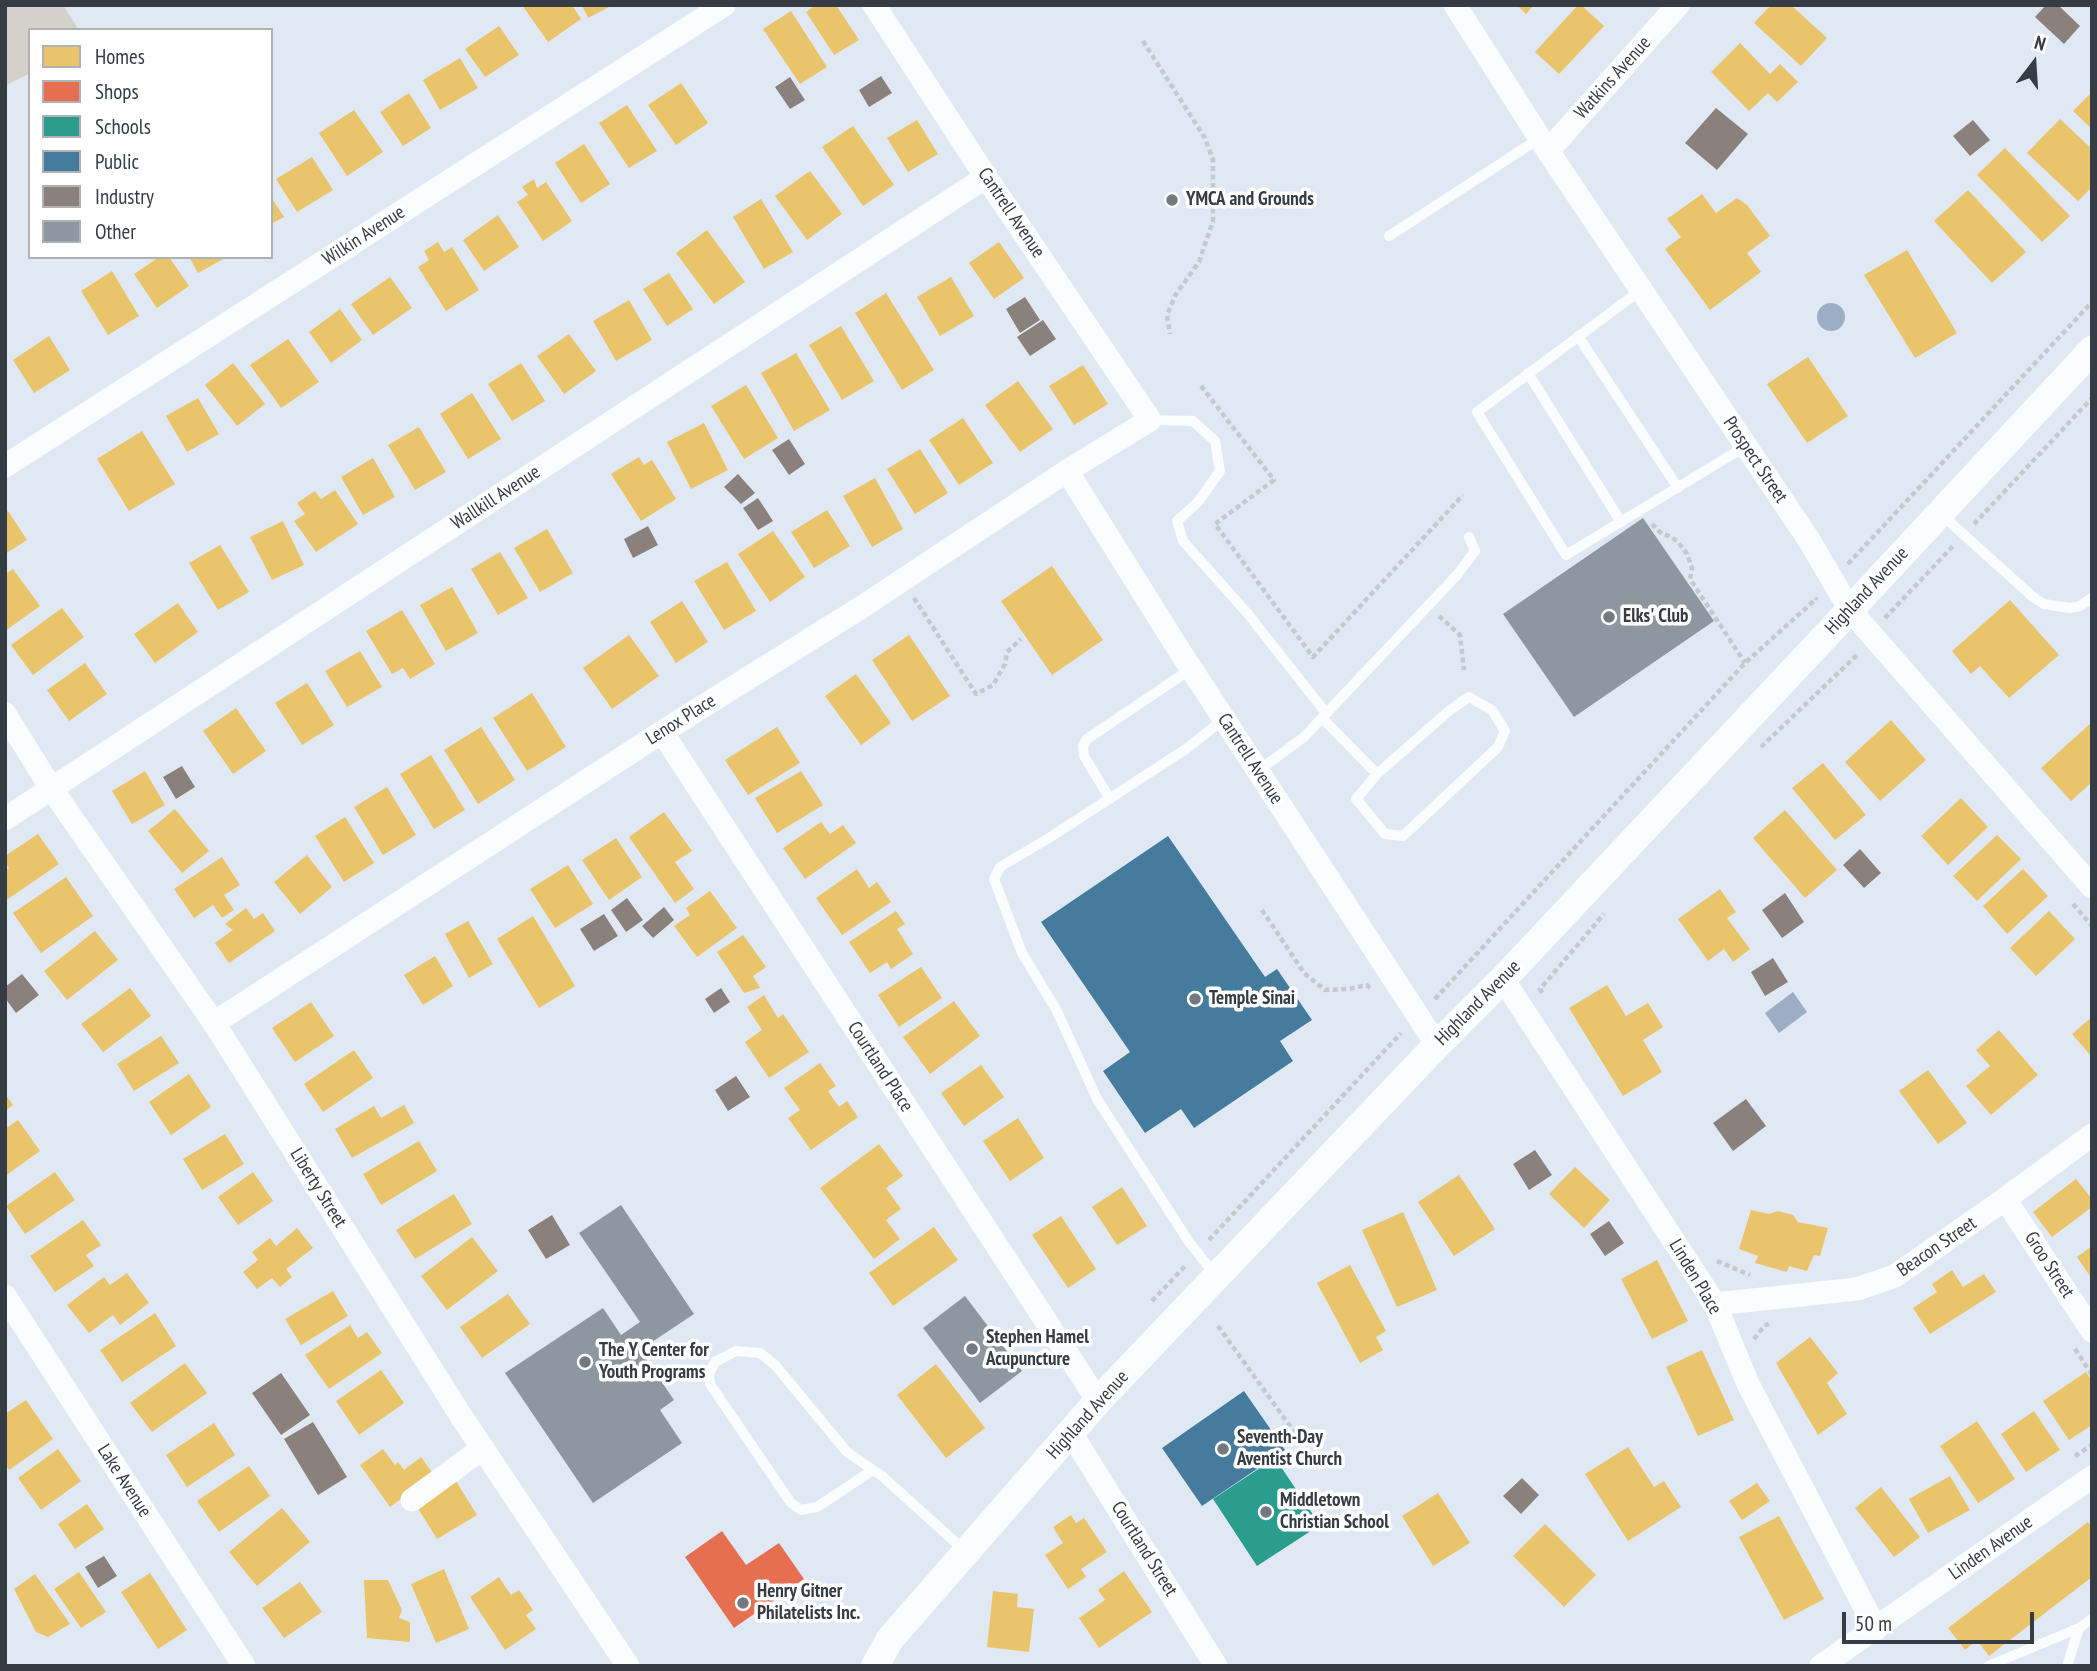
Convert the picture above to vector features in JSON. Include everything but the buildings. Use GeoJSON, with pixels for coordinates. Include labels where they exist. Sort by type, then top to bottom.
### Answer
{"type":"FeatureCollection","features":[{"type":"Feature","properties":{"kind":"street","name":"Wilkin Avenue"},"geometry":{"type":"LineString","coordinates":[[5,466],[724,5]]}},
{"type":"Feature","properties":{"kind":"street","name":"Cantrell Avenue"},"geometry":{"type":"LineString","coordinates":[[874,5],[1150,420]]}},
{"type":"Feature","properties":{"kind":"street","name":"Prospect Street"},"geometry":{"type":"LineString","coordinates":[[1455,5],[1544,144],[1809,540],[1850,610],[2092,887]]}},
{"type":"Feature","properties":{"kind":"street","name":"Watkins Avenue"},"geometry":{"type":"LineString","coordinates":[[1544,144],[1678,5]]}},
{"type":"Feature","properties":{"kind":"street","name":"Wallkill Avenue"},"geometry":{"type":"LineString","coordinates":[[5,818],[986,177]]}},
{"type":"Feature","properties":{"kind":"street","name":"Highland Avenue"},"geometry":{"type":"LineString","coordinates":[[875,1666],[890,1639],[1098,1402],[1503,979],[2092,350]]}},
{"type":"Feature","properties":{"kind":"street","name":"Lenox Place"},"geometry":{"type":"LineString","coordinates":[[214,1023],[1150,420]]}},
{"type":"Feature","properties":{"kind":"street","name":"Cantrell Avenue"},"geometry":{"type":"LineString","coordinates":[[1067,471],[1191,669],[1437,1045]]}},
{"type":"Feature","properties":{"kind":"street","name":"Liberty Street"},"geometry":{"type":"LineString","coordinates":[[5,714],[51,788],[214,1023],[483,1448],[628,1666]]}},
{"type":"Feature","properties":{"kind":"street","name":"Courtland Place"},"geometry":{"type":"LineString","coordinates":[[662,732],[1098,1402]]}},
{"type":"Feature","properties":{"kind":"street","name":"Linden Place"},"geometry":{"type":"LineString","coordinates":[[1503,979],[1715,1304],[1748,1384],[1876,1629]]}},
{"type":"Feature","properties":{"kind":"street","name":"Beacon Street"},"geometry":{"type":"LineString","coordinates":[[1715,1304],[1857,1289],[1895,1276],[2092,1135]]}},
{"type":"Feature","properties":{"kind":"street","name":"Groo Street"},"geometry":{"type":"LineString","coordinates":[[2006,1199],[2092,1331]]}},
{"type":"Feature","properties":{"kind":"street","name":"Lake Avenue"},"geometry":{"type":"LineString","coordinates":[[5,1296],[244,1666]]}},
{"type":"Feature","properties":{"kind":"street","name":"Courtland Street"},"geometry":{"type":"LineString","coordinates":[[1071,1433],[1216,1666]]}},
{"type":"Feature","properties":{"kind":"street"},"geometry":{"type":"LineString","coordinates":[[412,1500],[483,1448]]}},
{"type":"Feature","properties":{"kind":"street","name":"Linden Avenue"},"geometry":{"type":"LineString","coordinates":[[1821,1666],[2091,1480]]}},
{"type":"Feature","properties":{"kind":"lane"},"geometry":{"type":"LineString","coordinates":[[1389,236],[1544,144]]}},
{"type":"Feature","properties":{"kind":"lane"},"geometry":{"type":"LineString","coordinates":[[1641,289],[1477,412],[1566,555],[1746,446]]}},
{"type":"Feature","properties":{"kind":"lane"},"geometry":{"type":"LineString","coordinates":[[1577,336],[1678,488]]}},
{"type":"Feature","properties":{"kind":"lane"},"geometry":{"type":"LineString","coordinates":[[1528,373],[1621,522]]}},
{"type":"Feature","properties":{"kind":"lane"},"geometry":{"type":"LineString","coordinates":[[1150,420],[1193,421],[1215,441],[1220,471],[1198,502],[1177,521],[1183,541],[1248,614],[1324,715],[1377,774]]}},
{"type":"Feature","properties":{"kind":"lane"},"geometry":{"type":"LineString","coordinates":[[1940,513],[2033,597],[2045,604],[2070,608],[2080,606],[2092,598]]}},
{"type":"Feature","properties":{"kind":"lane"},"geometry":{"type":"LineString","coordinates":[[1258,771],[1304,737],[1457,575],[1475,551],[1469,537]]}},
{"type":"Feature","properties":{"kind":"lane"},"geometry":{"type":"LineString","coordinates":[[1110,799],[1084,756],[1083,746],[1087,739],[1191,669]]}},
{"type":"Feature","properties":{"kind":"lane"},"geometry":{"type":"LineString","coordinates":[[1469,697],[1492,710],[1504,731],[1498,747],[1404,836],[1385,834],[1356,799],[1377,774],[1450,710],[1469,697]]}},
{"type":"Feature","properties":{"kind":"lane"},"geometry":{"type":"LineString","coordinates":[[1217,1276],[1189,1241],[1097,1098],[1057,1010],[1022,953],[994,879],[1000,867],[1186,749],[1224,719]]}},
{"type":"Feature","properties":{"kind":"lane"},"geometry":{"type":"LineString","coordinates":[[873,1470],[817,1507],[801,1510],[791,1503],[710,1384],[709,1373],[715,1362],[736,1351],[760,1353],[775,1365],[847,1452],[873,1470],[967,1552]]}},
{"type":"Feature","properties":{"kind":"lane"},"geometry":{"type":"LineString","coordinates":[[1988,1666],[2079,1628],[2092,1619]]}},
{"type":"Feature","properties":{"kind":"lane"},"geometry":{"type":"LineString","coordinates":[[2067,1666],[2079,1628]]}},
{"type":"Feature","properties":{"kind":"path"},"geometry":{"type":"LineString","coordinates":[[1143,41],[1205,138],[1213,160],[1213,221],[1199,262],[1176,295],[1167,315],[1170,334]]}},
{"type":"Feature","properties":{"kind":"path"},"geometry":{"type":"LineString","coordinates":[[1844,568],[2092,302]]}},
{"type":"Feature","properties":{"kind":"path"},"geometry":{"type":"LineString","coordinates":[[1201,386],[1274,480],[1215,524],[1313,657],[1463,495]]}},
{"type":"Feature","properties":{"kind":"path"},"geometry":{"type":"LineString","coordinates":[[1884,620],[2092,398]]}},
{"type":"Feature","properties":{"kind":"path"},"geometry":{"type":"LineString","coordinates":[[1648,518],[1661,534],[1677,541],[1687,554],[1692,568],[1690,579],[1745,663]]}},
{"type":"Feature","properties":{"kind":"path"},"geometry":{"type":"LineString","coordinates":[[1430,1004],[1745,663],[1816,599],[1809,588]]}},
{"type":"Feature","properties":{"kind":"path"},"geometry":{"type":"LineString","coordinates":[[913,597],[976,694],[993,685],[1005,664],[1007,652],[1021,639]]}},
{"type":"Feature","properties":{"kind":"path"},"geometry":{"type":"LineString","coordinates":[[1430,608],[1460,635],[1464,670]]}},
{"type":"Feature","properties":{"kind":"path"},"geometry":{"type":"LineString","coordinates":[[1759,749],[1859,653]]}},
{"type":"Feature","properties":{"kind":"path"},"geometry":{"type":"LineString","coordinates":[[2065,895],[2092,926]]}},
{"type":"Feature","properties":{"kind":"path"},"geometry":{"type":"LineString","coordinates":[[1547,1001],[1540,989],[1612,904]]}},
{"type":"Feature","properties":{"kind":"path"},"geometry":{"type":"LineString","coordinates":[[1709,1253],[1717,1261],[1755,1276]]}},
{"type":"Feature","properties":{"kind":"path"},"geometry":{"type":"LineString","coordinates":[[1752,1349],[1755,1337],[1764,1326],[1777,1320]]}},
{"type":"Feature","properties":{"kind":"path"},"geometry":{"type":"LineString","coordinates":[[1218,1325],[1295,1433],[1281,1441]]}},
{"type":"Feature","properties":{"kind":"path"},"geometry":{"type":"LineString","coordinates":[[2070,1342],[2092,1375]]}},
{"type":"Feature","properties":{"kind":"path"},"geometry":{"type":"LineString","coordinates":[[2070,1460],[2092,1445]]}},
{"type":"Feature","properties":{"kind":"shaded area"},"geometry":{"type":"Polygon","coordinates":[[[5,5],[63,5],[78,28],[28,28],[28,74],[5,86],[5,5]]]}},
{"type":"Feature","properties":{"kind":"water"},"geometry":{"type":"Polygon","coordinates":[[[1831,303],[1841,307],[1845,317],[1841,327],[1831,331],[1821,327],[1817,317],[1821,307],[1831,303]]]}},
{"type":"Feature","properties":{"kind":"water"},"geometry":{"type":"Polygon","coordinates":[[[1793,992],[1807,1012],[1779,1033],[1765,1013],[1793,992]]]}},
{"type":"Feature","properties":{"kind":"place","name":"YMCA and Grounds"},"geometry":{"type":"Point","coordinates":[1172,200]}},
{"type":"Feature","properties":{"kind":"place","name":"Elks' Club"},"geometry":{"type":"Point","coordinates":[1609,617]}},
{"type":"Feature","properties":{"kind":"place","name":"Temple Sinai"},"geometry":{"type":"Point","coordinates":[1195,999]}},
{"type":"Feature","properties":{"kind":"place","name":"Stephen Hamel Acupuncture"},"geometry":{"type":"Point","coordinates":[972,1349]}},
{"type":"Feature","properties":{"kind":"place","name":"The Y Center for Youth Programs"},"geometry":{"type":"Point","coordinates":[585,1362]}},
{"type":"Feature","properties":{"kind":"place","name":"Seventh-Day Aventist Church"},"geometry":{"type":"Point","coordinates":[1223,1449]}},
{"type":"Feature","properties":{"kind":"place","name":"Middletown Christian School"},"geometry":{"type":"Point","coordinates":[1266,1512]}},
{"type":"Feature","properties":{"kind":"place","name":"Henry Gitner Philatelists Inc."},"geometry":{"type":"Point","coordinates":[743,1603]}}]}
